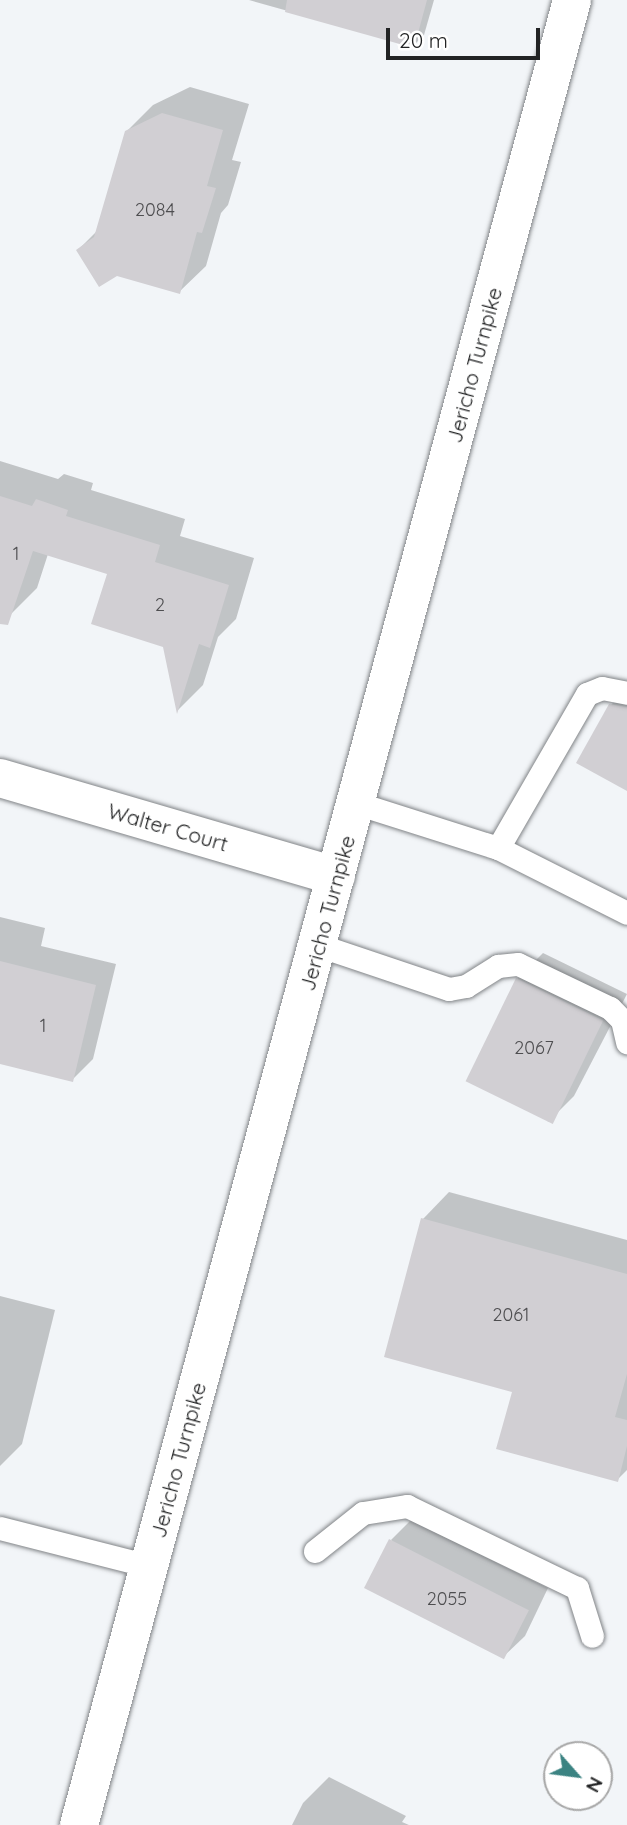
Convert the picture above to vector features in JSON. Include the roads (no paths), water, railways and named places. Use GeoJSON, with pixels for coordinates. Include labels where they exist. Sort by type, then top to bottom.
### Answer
{"type":"FeatureCollection","features":[{"type":"Feature","properties":{"kind":"main road","name":"Jericho Turnpike"},"geometry":{"type":"LineString","coordinates":[[79,1825],[572,0]]}},
{"type":"Feature","properties":{"kind":"main road","name":"Walter Court"},"geometry":{"type":"LineString","coordinates":[[0,778],[336,876]]}},
{"type":"Feature","properties":{"kind":"lane"},"geometry":{"type":"LineString","coordinates":[[498,848],[587,694],[602,688],[627,693]]}},
{"type":"Feature","properties":{"kind":"lane"},"geometry":{"type":"LineString","coordinates":[[356,803],[498,848],[627,912]]}},
{"type":"Feature","properties":{"kind":"lane"},"geometry":{"type":"LineString","coordinates":[[318,945],[449,989],[466,986],[498,965],[518,964],[610,1008],[624,1031]]}},
{"type":"Feature","properties":{"kind":"lane"},"geometry":{"type":"LineString","coordinates":[[315,1551],[363,1513],[407,1506],[578,1588],[592,1636]]}},
{"type":"Feature","properties":{"kind":"lane"},"geometry":{"type":"LineString","coordinates":[[0,1528],[149,1566]]}}]}
